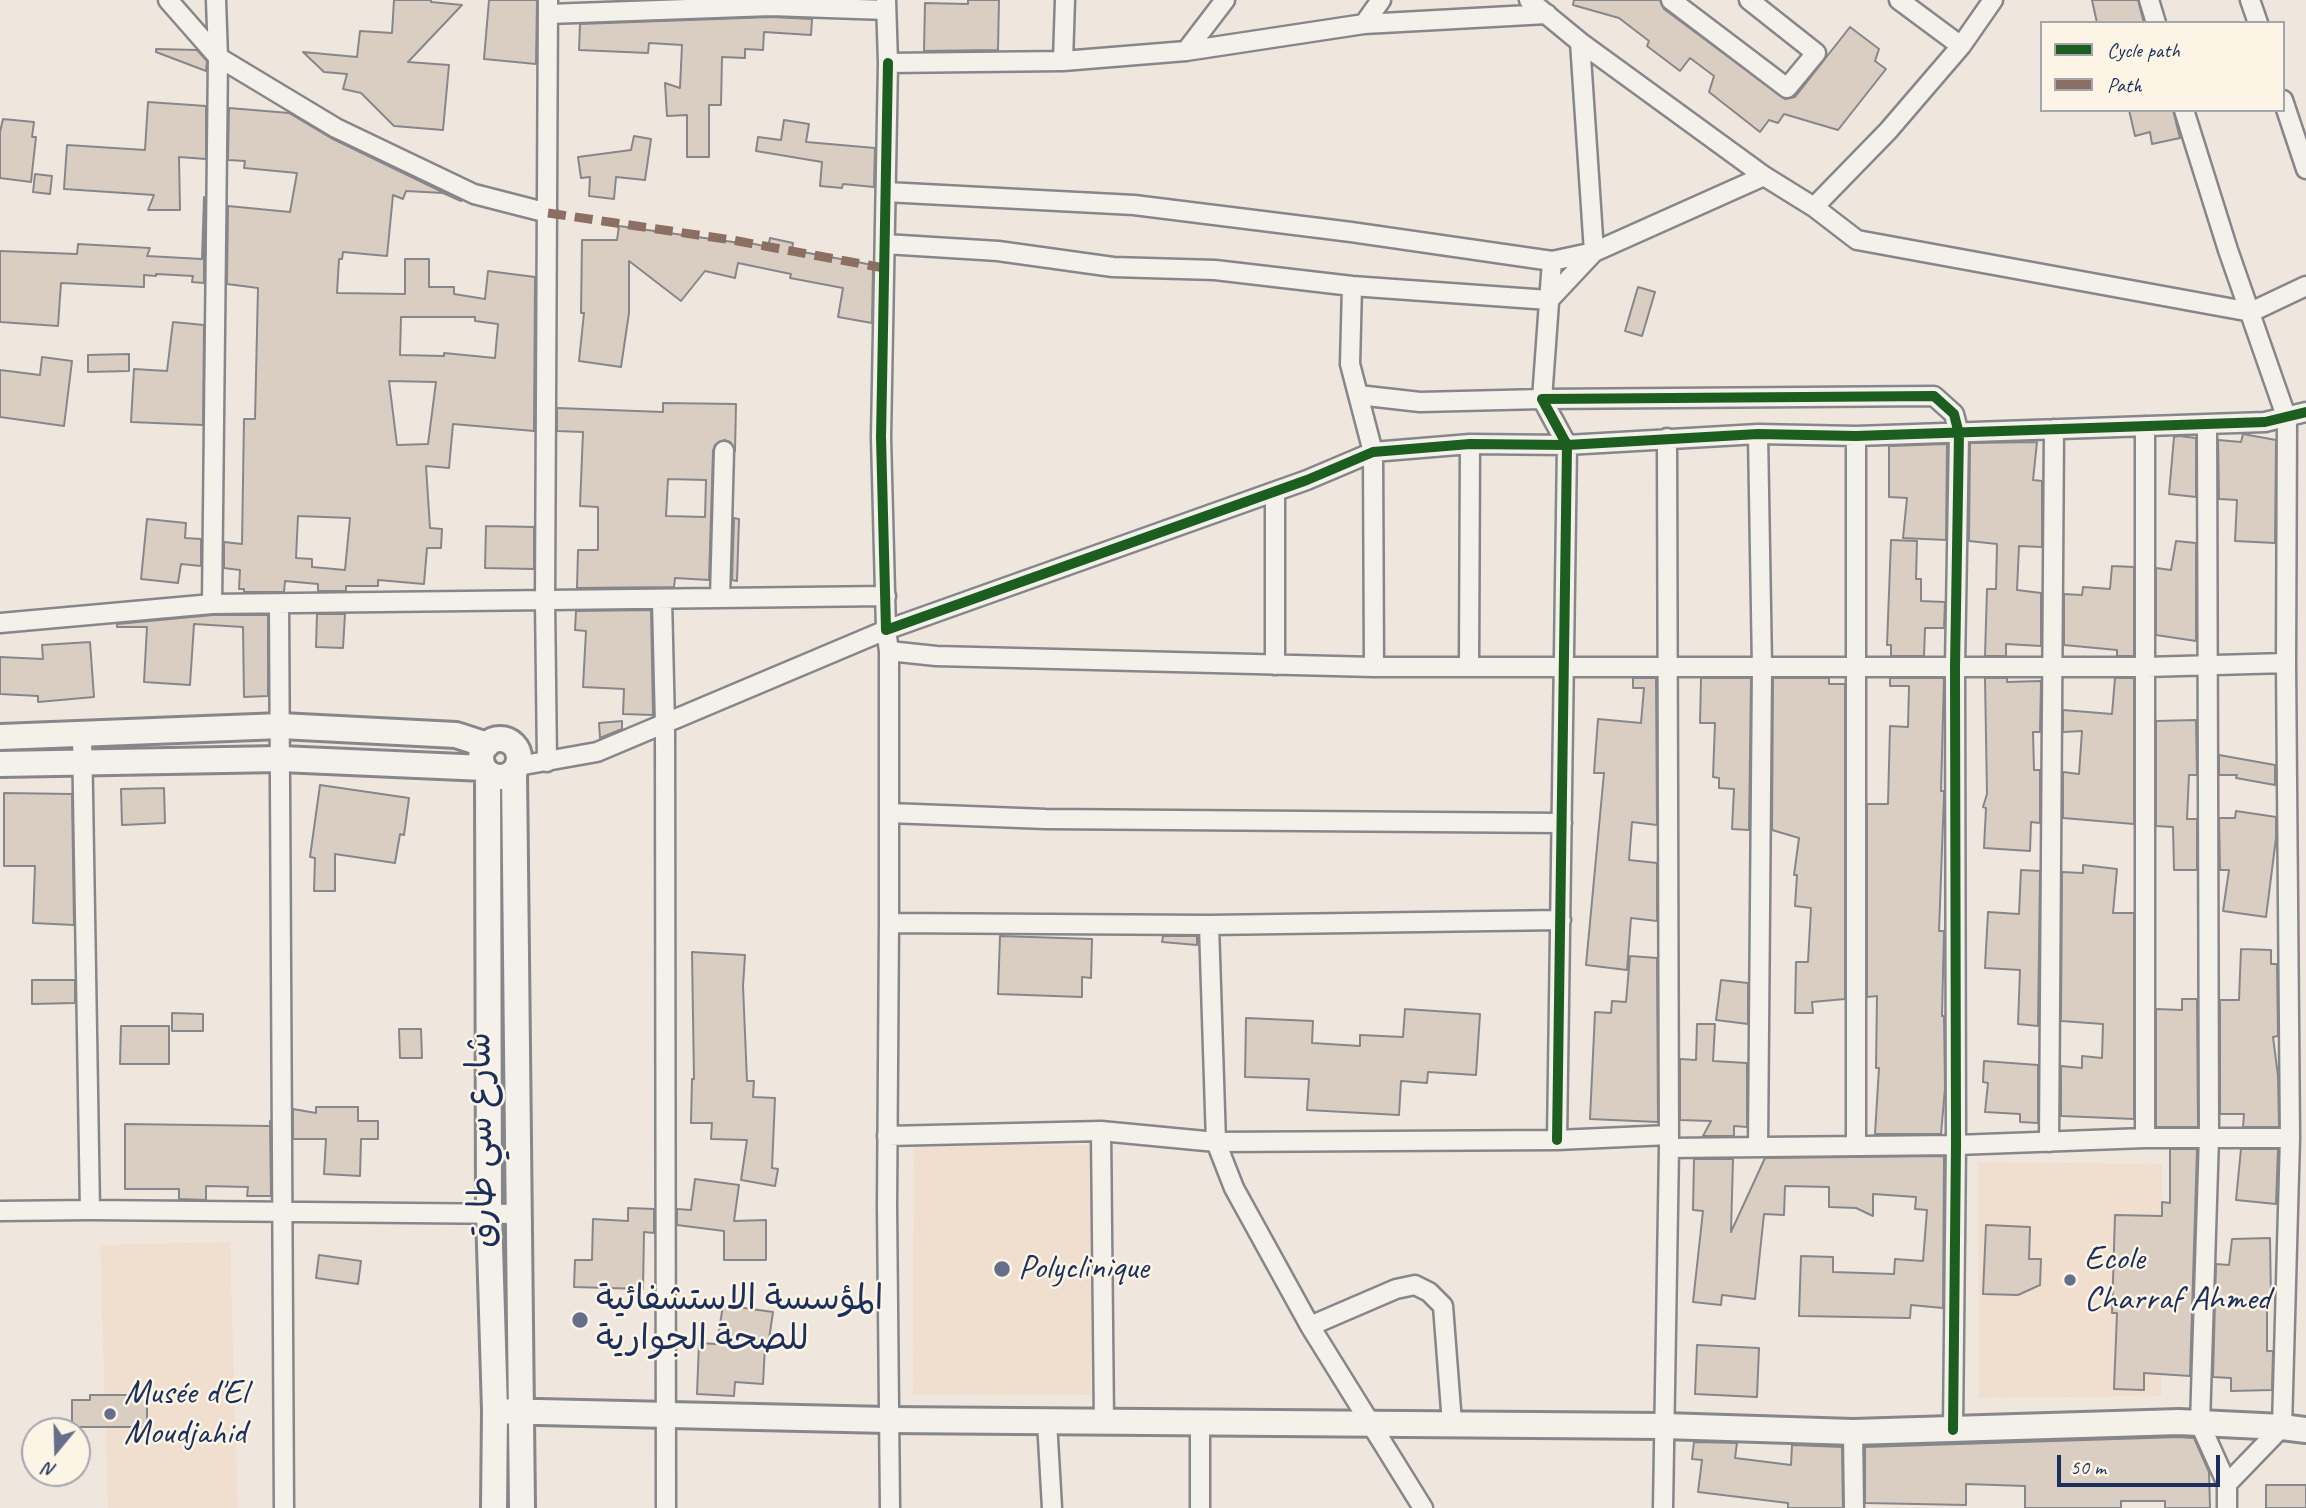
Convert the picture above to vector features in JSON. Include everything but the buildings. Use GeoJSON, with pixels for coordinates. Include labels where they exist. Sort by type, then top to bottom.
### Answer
{"type":"FeatureCollection","features":[{"type":"Feature","properties":{"kind":"street"},"geometry":{"type":"LineString","coordinates":[[168,0],[218,57],[335,128],[474,194],[548,213]]}},
{"type":"Feature","properties":{"kind":"street"},"geometry":{"type":"LineString","coordinates":[[212,604],[218,57],[216,0]]}},
{"type":"Feature","properties":{"kind":"street"},"geometry":{"type":"LineString","coordinates":[[1063,61],[1065,0]]}},
{"type":"Feature","properties":{"kind":"street"},"geometry":{"type":"LineString","coordinates":[[1186,51],[1225,0]]}},
{"type":"Feature","properties":{"kind":"street"},"geometry":{"type":"LineString","coordinates":[[1364,24],[1381,0]]}},
{"type":"Feature","properties":{"kind":"street"},"geometry":{"type":"LineString","coordinates":[[1529,0],[1580,41],[1764,176],[1814,207],[1857,240],[2251,312],[2306,286]]}},
{"type":"Feature","properties":{"kind":"street"},"geometry":{"type":"LineString","coordinates":[[1671,0],[1787,88],[1816,53],[1749,0]]}},
{"type":"Feature","properties":{"kind":"street"},"geometry":{"type":"LineString","coordinates":[[1899,0],[1961,46]]}},
{"type":"Feature","properties":{"kind":"street"},"geometry":{"type":"LineString","coordinates":[[1814,207],[1888,131],[1961,46],[1993,0]]}},
{"type":"Feature","properties":{"kind":"street"},"geometry":{"type":"LineString","coordinates":[[2149,0],[2156,21]]}},
{"type":"Feature","properties":{"kind":"street"},"geometry":{"type":"LineString","coordinates":[[2250,0],[2257,21]]}},
{"type":"Feature","properties":{"kind":"street"},"geometry":{"type":"LineString","coordinates":[[547,761],[545,600],[548,7],[886,5],[888,64],[881,437],[886,630],[889,651],[887,1420],[890,1508]]}},
{"type":"Feature","properties":{"kind":"street"},"geometry":{"type":"LineString","coordinates":[[888,64],[1063,61],[1186,51],[1364,24],[1547,14]]}},
{"type":"Feature","properties":{"kind":"street"},"geometry":{"type":"LineString","coordinates":[[1549,300],[1594,252],[1580,41]]}},
{"type":"Feature","properties":{"kind":"street"},"geometry":{"type":"LineString","coordinates":[[2285,106],[2306,169]]}},
{"type":"Feature","properties":{"kind":"street"},"geometry":{"type":"LineString","coordinates":[[2185,112],[2228,250],[2287,419],[2286,663],[2294,1428]]}},
{"type":"Feature","properties":{"kind":"street"},"geometry":{"type":"LineString","coordinates":[[886,192],[1134,205],[1552,261],[1594,252],[1764,176]]}},
{"type":"Feature","properties":{"kind":"street"},"geometry":{"type":"LineString","coordinates":[[885,244],[998,251],[1113,267],[1216,270],[1352,286],[1549,300]]}},
{"type":"Feature","properties":{"kind":"street"},"geometry":{"type":"LineString","coordinates":[[1552,261],[1542,399],[1567,445],[1557,1140]]}},
{"type":"Feature","properties":{"kind":"street"},"geometry":{"type":"LineString","coordinates":[[1352,286],[1350,365],[1373,452],[1374,667]]}},
{"type":"Feature","properties":{"kind":"street"},"geometry":{"type":"LineString","coordinates":[[1359,395],[1420,402],[1934,396],[1954,414],[1959,434],[1955,667],[1956,1145],[1953,1430]]}},
{"type":"Feature","properties":{"kind":"street"},"geometry":{"type":"LineString","coordinates":[[0,737],[281,726],[456,735],[499,777],[510,775],[516,769],[547,761],[597,752],[886,630],[1275,492],[1373,452],[1470,444],[1567,445],[1759,434],[1959,434],[2265,422],[2287,419],[2306,412]]}},
{"type":"Feature","properties":{"kind":"street"},"geometry":{"type":"LineString","coordinates":[[2207,424],[2209,1137],[2200,1424],[2227,1484],[2227,1508]]}},
{"type":"Feature","properties":{"kind":"street"},"geometry":{"type":"LineString","coordinates":[[2145,1138],[2146,426]]}},
{"type":"Feature","properties":{"kind":"street"},"geometry":{"type":"LineString","coordinates":[[2049,1142],[2054,429]]}},
{"type":"Feature","properties":{"kind":"street"},"geometry":{"type":"LineString","coordinates":[[1758,1147],[1762,667],[1759,434]]}},
{"type":"Feature","properties":{"kind":"street"},"geometry":{"type":"LineString","coordinates":[[1856,436],[1856,1146]]}},
{"type":"Feature","properties":{"kind":"street"},"geometry":{"type":"LineString","coordinates":[[1663,1508],[1669,1142],[1667,438]]}},
{"type":"Feature","properties":{"kind":"street"},"geometry":{"type":"LineString","coordinates":[[1469,667],[1470,444]]}},
{"type":"Feature","properties":{"kind":"street"},"geometry":{"type":"LineString","coordinates":[[720,598],[724,451]]}},
{"type":"Feature","properties":{"kind":"street"},"geometry":{"type":"LineString","coordinates":[[1275,492],[1275,666]]}},
{"type":"Feature","properties":{"kind":"street"},"geometry":{"type":"LineString","coordinates":[[0,623],[212,604],[886,596]]}},
{"type":"Feature","properties":{"kind":"street"},"geometry":{"type":"LineString","coordinates":[[663,599],[666,1508]]}},
{"type":"Feature","properties":{"kind":"street"},"geometry":{"type":"LineString","coordinates":[[279,604],[284,1508]]}},
{"type":"Feature","properties":{"kind":"street"},"geometry":{"type":"LineString","coordinates":[[2287,622],[2306,623]]}},
{"type":"Feature","properties":{"kind":"street"},"geometry":{"type":"LineString","coordinates":[[889,651],[936,656],[1374,667],[2146,667],[2286,663]]}},
{"type":"Feature","properties":{"kind":"street"},"geometry":{"type":"LineString","coordinates":[[82,735],[90,1210]]}},
{"type":"Feature","properties":{"kind":"street"},"geometry":{"type":"LineString","coordinates":[[486,762],[494,740],[509,741],[518,752],[516,769]]}},
{"type":"Feature","properties":{"kind":"street"},"geometry":{"type":"LineString","coordinates":[[0,764],[281,759],[486,762]]}},
{"type":"Feature","properties":{"kind":"street","name":"شارع سي طارق"},"geometry":{"type":"LineString","coordinates":[[486,762],[494,1508]]}},
{"type":"Feature","properties":{"kind":"street","name":"شارع سي طارق"},"geometry":{"type":"LineString","coordinates":[[516,769],[517,1214],[522,1508]]}},
{"type":"Feature","properties":{"kind":"street"},"geometry":{"type":"LineString","coordinates":[[889,813],[1046,819],[1562,823]]}},
{"type":"Feature","properties":{"kind":"street"},"geometry":{"type":"LineString","coordinates":[[889,923],[1209,925],[1561,920]]}},
{"type":"Feature","properties":{"kind":"street"},"geometry":{"type":"LineString","coordinates":[[1209,925],[1216,1142],[1234,1188],[1310,1326],[1423,1508]]}},
{"type":"Feature","properties":{"kind":"street"},"geometry":{"type":"LineString","coordinates":[[887,1136],[1101,1131],[1216,1142],[1557,1140],[1758,1147],[1956,1145],[2145,1138],[2290,1138]]}},
{"type":"Feature","properties":{"kind":"street"},"geometry":{"type":"LineString","coordinates":[[1101,1131],[1104,1422]]}},
{"type":"Feature","properties":{"kind":"street"},"geometry":{"type":"LineString","coordinates":[[0,1211],[517,1214]]}},
{"type":"Feature","properties":{"kind":"street"},"geometry":{"type":"LineString","coordinates":[[1310,1326],[1396,1289],[1415,1285],[1429,1292],[1444,1306],[1452,1423]]}},
{"type":"Feature","properties":{"kind":"street"},"geometry":{"type":"LineString","coordinates":[[495,1411],[887,1420],[1664,1426],[1853,1432],[2179,1422],[2294,1428]]}},
{"type":"Feature","properties":{"kind":"street"},"geometry":{"type":"LineString","coordinates":[[1047,1421],[1052,1508]]}},
{"type":"Feature","properties":{"kind":"street"},"geometry":{"type":"LineString","coordinates":[[1200,1423],[1200,1508]]}},
{"type":"Feature","properties":{"kind":"street"},"geometry":{"type":"LineString","coordinates":[[2227,1484],[2294,1428]]}},
{"type":"Feature","properties":{"kind":"street"},"geometry":{"type":"LineString","coordinates":[[1853,1432],[1854,1508]]}},
{"type":"Feature","properties":{"kind":"shaded area","name":"Polyclinique"},"geometry":{"type":"Polygon","coordinates":[[[914,1144],[1091,1145],[1091,1395],[913,1394],[914,1144]]]}},
{"type":"Feature","properties":{"kind":"shaded area","name":"Ecole Charraf Ahmed"},"geometry":{"type":"Polygon","coordinates":[[[1978,1162],[2162,1164],[2161,1396],[1979,1398],[1978,1162]]]}},
{"type":"Feature","properties":{"kind":"shaded area"},"geometry":{"type":"Polygon","coordinates":[[[230,1242],[238,1508],[108,1508],[100,1245],[230,1242]]]}},
{"type":"Feature","properties":{"kind":"marked path"},"geometry":{"type":"LineString","coordinates":[[548,213],[732,240],[884,268]]}},
{"type":"Feature","properties":{"kind":"cycle path"},"geometry":{"type":"LineString","coordinates":[[888,63],[881,437],[886,630],[1307,480],[1373,452],[1470,444],[1567,445],[1758,434],[1856,436],[2265,422],[2306,412]]}},
{"type":"Feature","properties":{"kind":"cycle path"},"geometry":{"type":"LineString","coordinates":[[1557,1140],[1567,445],[1542,399],[1934,396],[1954,414],[1959,434],[1955,667],[1956,1145],[1953,1430]]}},
{"type":"Feature","properties":{"kind":"place","name":"Polyclinique"},"geometry":{"type":"Point","coordinates":[1002,1269]}},
{"type":"Feature","properties":{"kind":"place","name":"Ecole Charraf Ahmed"},"geometry":{"type":"Point","coordinates":[2070,1280]}},
{"type":"Feature","properties":{"kind":"place","name":"المؤسسة الاستشفائية للصحة الجوارية"},"geometry":{"type":"Point","coordinates":[580,1320]}},
{"type":"Feature","properties":{"kind":"place","name":"Musée d'El Moudjahid"},"geometry":{"type":"Point","coordinates":[110,1414]}}]}
